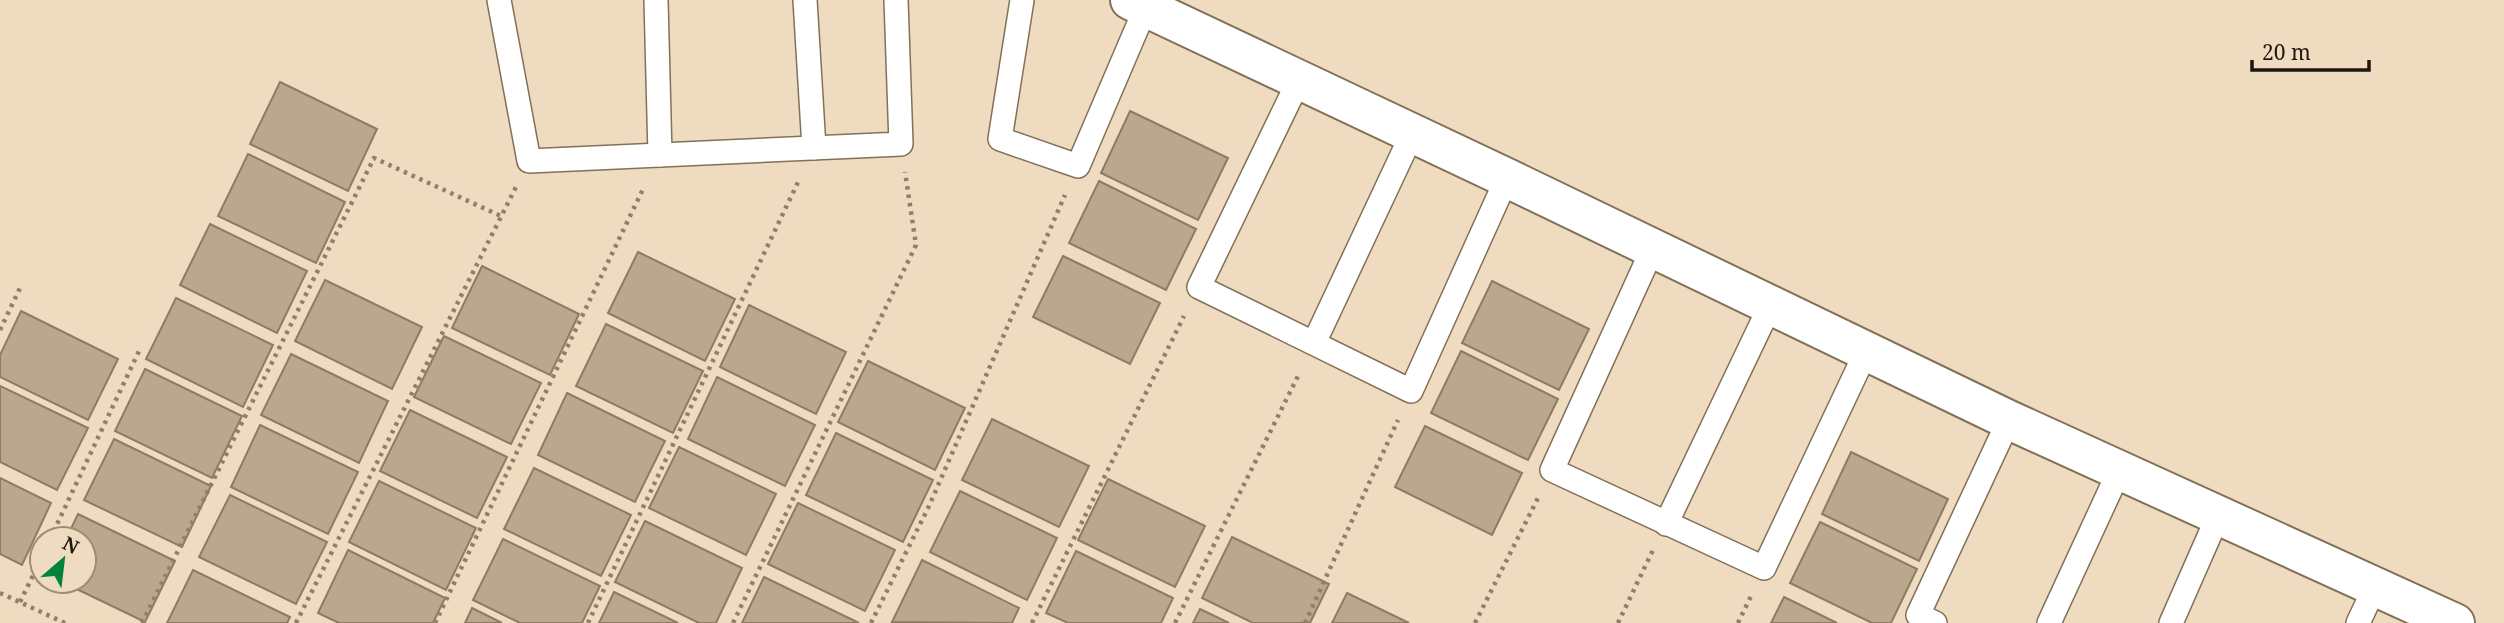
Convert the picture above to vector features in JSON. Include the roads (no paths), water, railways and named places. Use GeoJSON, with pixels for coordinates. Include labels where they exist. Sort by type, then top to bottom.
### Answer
{"type":"FeatureCollection","features":[{"type":"Feature","properties":{"kind":"street"},"geometry":{"type":"LineString","coordinates":[[1138,4],[1770,303],[2009,420],[2455,623]]}},
{"type":"Feature","properties":{"kind":"lane"},"geometry":{"type":"LineString","coordinates":[[499,0],[529,161],[901,144],[896,0]]}},
{"type":"Feature","properties":{"kind":"lane"},"geometry":{"type":"LineString","coordinates":[[656,0],[660,155]]}},
{"type":"Feature","properties":{"kind":"lane"},"geometry":{"type":"LineString","coordinates":[[805,0],[814,148]]}},
{"type":"Feature","properties":{"kind":"lane"},"geometry":{"type":"LineString","coordinates":[[1023,0],[1000,139],[1078,166],[1138,4]]}},
{"type":"Feature","properties":{"kind":"lane"},"geometry":{"type":"LineString","coordinates":[[1299,80],[1199,287],[1411,391],[1507,178]]}},
{"type":"Feature","properties":{"kind":"lane"},"geometry":{"type":"LineString","coordinates":[[1314,343],[1412,134]]}},
{"type":"Feature","properties":{"kind":"lane"},"geometry":{"type":"LineString","coordinates":[[1653,248],[1552,470],[1764,568],[1866,352]]}},
{"type":"Feature","properties":{"kind":"lane"},"geometry":{"type":"LineString","coordinates":[[1666,524],[1770,303]]}},
{"type":"Feature","properties":{"kind":"lane"},"geometry":{"type":"LineString","coordinates":[[1935,623],[1918,615],[2009,420]]}},
{"type":"Feature","properties":{"kind":"lane"},"geometry":{"type":"LineString","coordinates":[[2049,623],[2120,469]]}},
{"type":"Feature","properties":{"kind":"lane"},"geometry":{"type":"LineString","coordinates":[[2171,623],[2218,516]]}},
{"type":"Feature","properties":{"kind":"lane"},"geometry":{"type":"LineString","coordinates":[[2358,623],[2375,587]]}}]}
